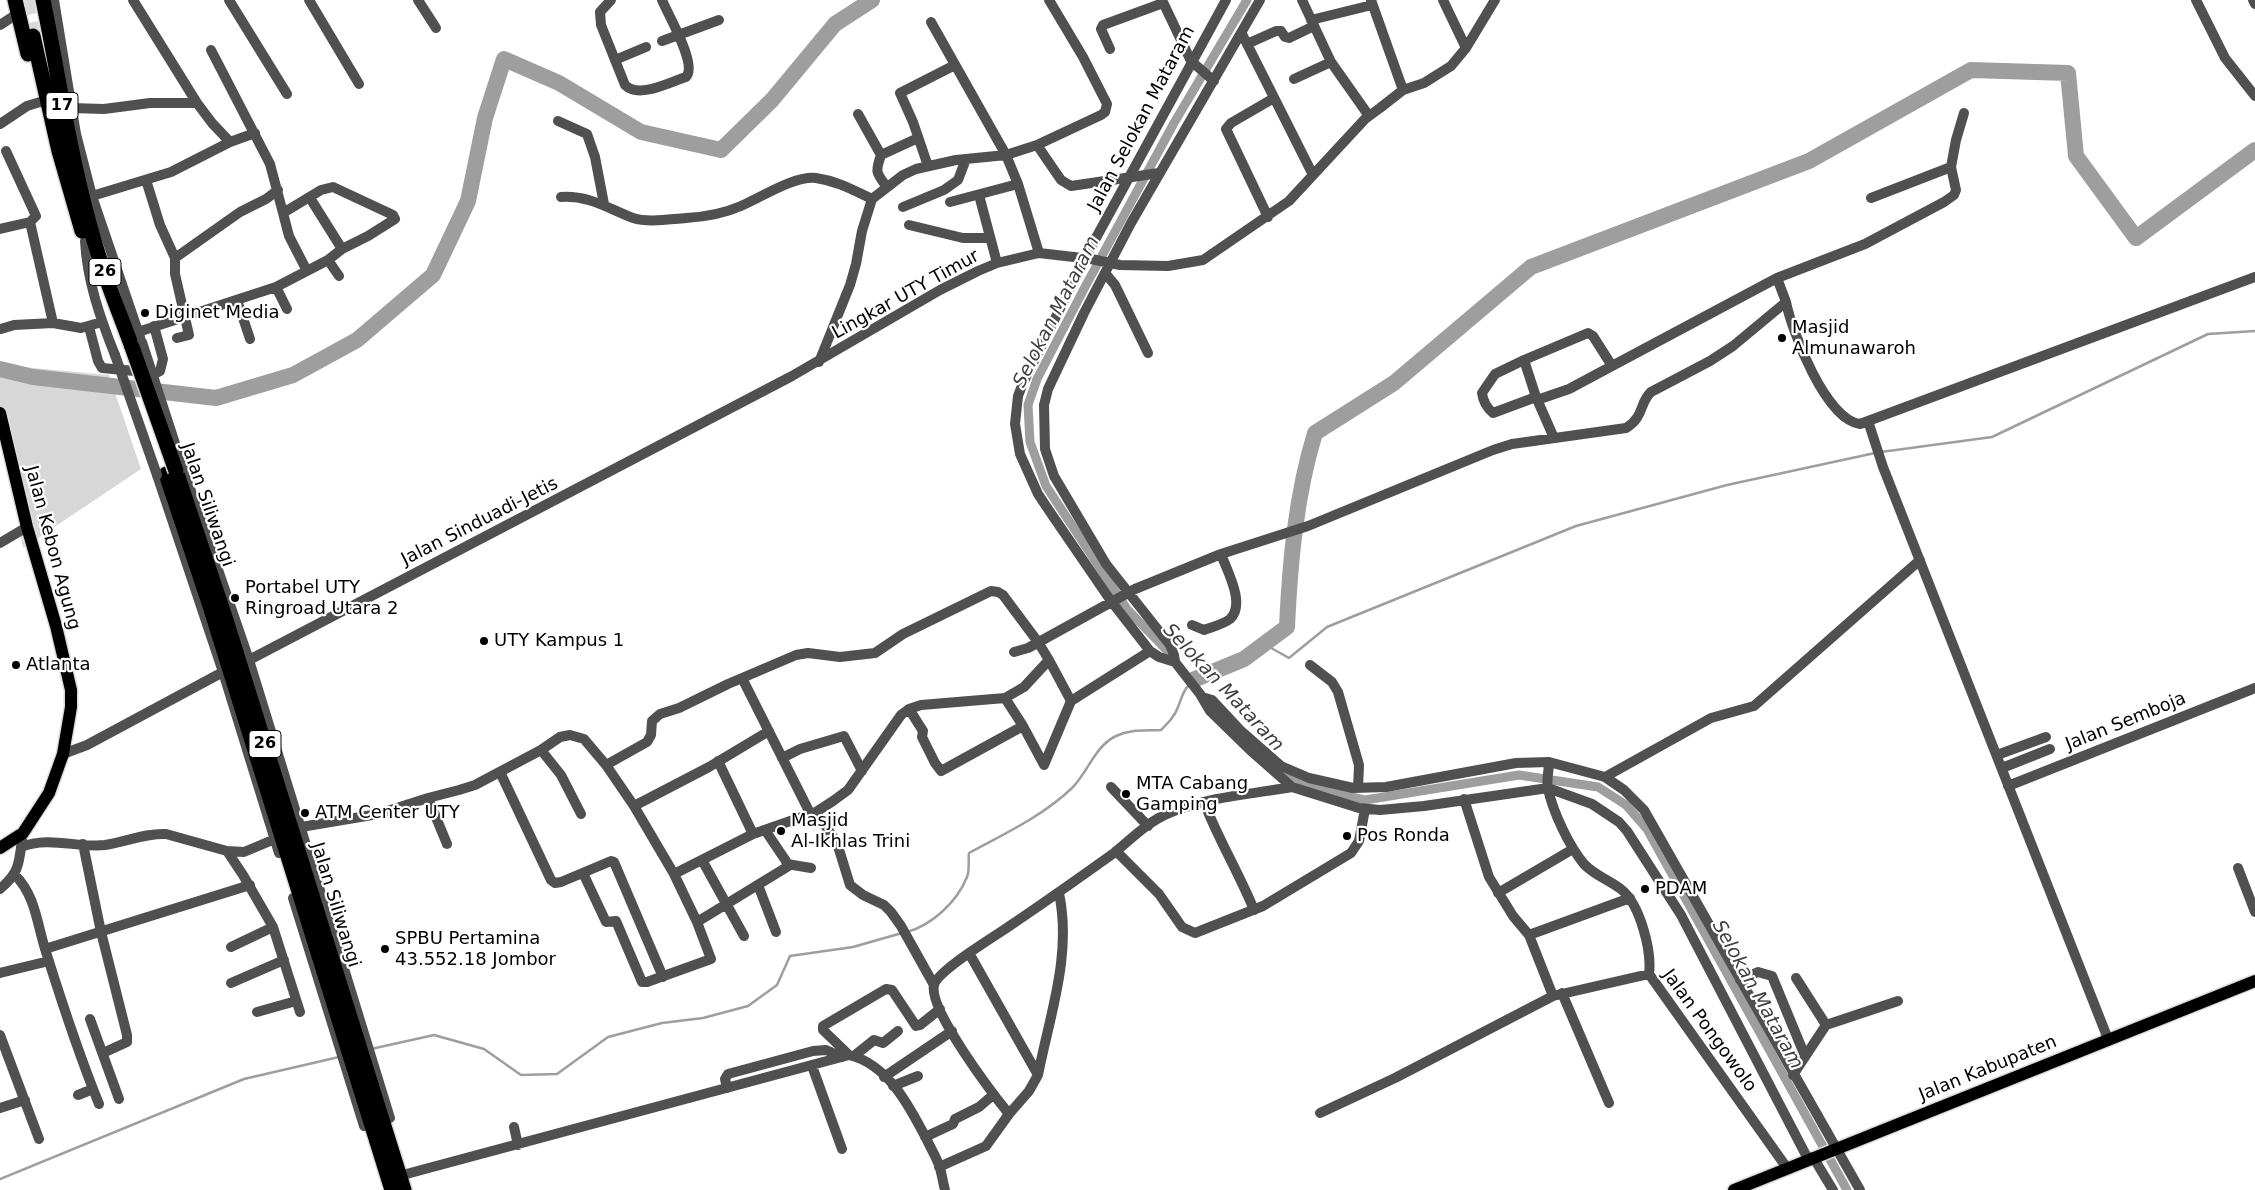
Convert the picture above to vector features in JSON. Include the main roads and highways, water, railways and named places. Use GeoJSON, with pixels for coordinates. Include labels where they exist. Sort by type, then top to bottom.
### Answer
{"type":"FeatureCollection","features":[{"type":"Feature","properties":{"kind":"highway","name":"Jalan Siliwangi"},"geometry":{"type":"LineString","coordinates":[[43,0],[66,127],[88,196],[96,247],[170,472],[175,515],[345,1020]]}},
{"type":"Feature","properties":{"kind":"highway","name":"26"},"geometry":{"type":"LineString","coordinates":[[16,7],[44,120],[59,151]]}},
{"type":"Feature","properties":{"kind":"highway","name":"Jalan Siliwangi"},"geometry":{"type":"LineString","coordinates":[[33,36],[59,151],[85,240],[128,349]]}},
{"type":"Feature","properties":{"kind":"highway","name":"Jalan Siliwangi"},"geometry":{"type":"LineString","coordinates":[[170,472],[184,494],[197,533],[377,1122],[392,1190]]}},
{"type":"Feature","properties":{"kind":"highway","name":"26"},"geometry":{"type":"LineString","coordinates":[[184,494],[199,513],[197,533]]}},
{"type":"Feature","properties":{"kind":"highway","name":"Jalan Siliwangi"},"geometry":{"type":"LineString","coordinates":[[377,1122],[404,1180],[413,1190]]}},
{"type":"Feature","properties":{"kind":"highway"},"geometry":{"type":"LineString","coordinates":[[377,1122],[384,1190]]}},
{"type":"Feature","properties":{"kind":"main road","name":"Jalan Kebon Agung"},"geometry":{"type":"LineString","coordinates":[[0,413],[2,436],[56,626],[71,690],[71,707],[62,754],[49,793],[23,833],[0,848]]}},
{"type":"Feature","properties":{"kind":"main road","name":"Jalan Kabupaten"},"geometry":{"type":"LineString","coordinates":[[1734,1190],[2255,981]]}},
{"type":"Feature","properties":{"kind":"waterway"},"geometry":{"type":"LineString","coordinates":[[0,369],[33,377],[216,398],[293,375],[357,340],[433,275],[468,201],[485,118],[504,59],[559,83],[641,132],[721,150],[772,100],[835,24],[872,0]]}},
{"type":"Feature","properties":{"kind":"waterway","name":"Selokan Mataram"},"geometry":{"type":"LineString","coordinates":[[1175,659],[1127,609],[1046,486],[1030,442],[1028,405],[1037,379],[1085,287],[1174,123],[1247,0]]}},
{"type":"Feature","properties":{"kind":"waterway"},"geometry":{"type":"LineString","coordinates":[[1193,680],[1244,659],[1287,627],[1295,529],[1303,480],[1315,433],[1394,383],[1531,267],[1809,161],[1971,70],[2068,73],[2076,156],[2136,238],[2255,150]]}},
{"type":"Feature","properties":{"kind":"waterway"},"geometry":{"type":"LineString","coordinates":[[1881,452],[1992,437],[2208,334],[2255,331]]}},
{"type":"Feature","properties":{"kind":"waterway"},"geometry":{"type":"LineString","coordinates":[[1264,644],[1289,658],[1327,627],[1576,526],[1727,485],[1875,453]]}},
{"type":"Feature","properties":{"kind":"waterway"},"geometry":{"type":"LineString","coordinates":[[907,932],[926,924],[950,904],[963,886],[968,874],[969,853],[1023,824],[1061,798],[1078,782],[1097,753],[1109,740],[1127,732],[1161,730],[1175,713],[1183,693],[1189,685]]}},
{"type":"Feature","properties":{"kind":"waterway","name":"Selokan Mataram"},"geometry":{"type":"LineString","coordinates":[[1275,768],[1316,788],[1365,800],[1519,775],[1598,787],[1626,805],[1647,829],[1847,1190]]}},
{"type":"Feature","properties":{"kind":"waterway"},"geometry":{"type":"LineString","coordinates":[[371,1049],[434,1035],[484,1049],[521,1075],[557,1074],[608,1037],[662,1023],[703,1018],[748,1006],[777,985],[790,956],[853,947],[902,933]]}},
{"type":"Feature","properties":{"kind":"waterway"},"geometry":{"type":"LineString","coordinates":[[0,1179],[244,1079],[339,1057]]}},
{"type":"Feature","properties":{"kind":"tunnel"},"geometry":{"type":"LineString","coordinates":[[26,0],[33,36]]}},
{"type":"Feature","properties":{"kind":"place","name":"Diginet Media"},"geometry":{"type":"Point","coordinates":[145,313]}},
{"type":"Feature","properties":{"kind":"place","name":"Masjid Almunawaroh"},"geometry":{"type":"Point","coordinates":[1782,338]}},
{"type":"Feature","properties":{"kind":"place","name":"Portabel UTY Ringroad Utara 2"},"geometry":{"type":"Point","coordinates":[235,598]}},
{"type":"Feature","properties":{"kind":"place","name":"UTY Kampus 1"},"geometry":{"type":"Point","coordinates":[484,641]}},
{"type":"Feature","properties":{"kind":"place","name":"Atlanta"},"geometry":{"type":"Point","coordinates":[16,665]}},
{"type":"Feature","properties":{"kind":"place","name":"MTA Cabang Gamping"},"geometry":{"type":"Point","coordinates":[1126,794]}},
{"type":"Feature","properties":{"kind":"place","name":"ATM Center UTY"},"geometry":{"type":"Point","coordinates":[305,813]}},
{"type":"Feature","properties":{"kind":"place","name":"Masjid Al-Ikhlas Trini"},"geometry":{"type":"Point","coordinates":[781,831]}},
{"type":"Feature","properties":{"kind":"place","name":"Pos Ronda"},"geometry":{"type":"Point","coordinates":[1347,836]}},
{"type":"Feature","properties":{"kind":"place","name":"PDAM"},"geometry":{"type":"Point","coordinates":[1645,889]}},
{"type":"Feature","properties":{"kind":"place","name":"SPBU Pertamina 43.552.18 Jombor"},"geometry":{"type":"Point","coordinates":[385,949]}}]}
